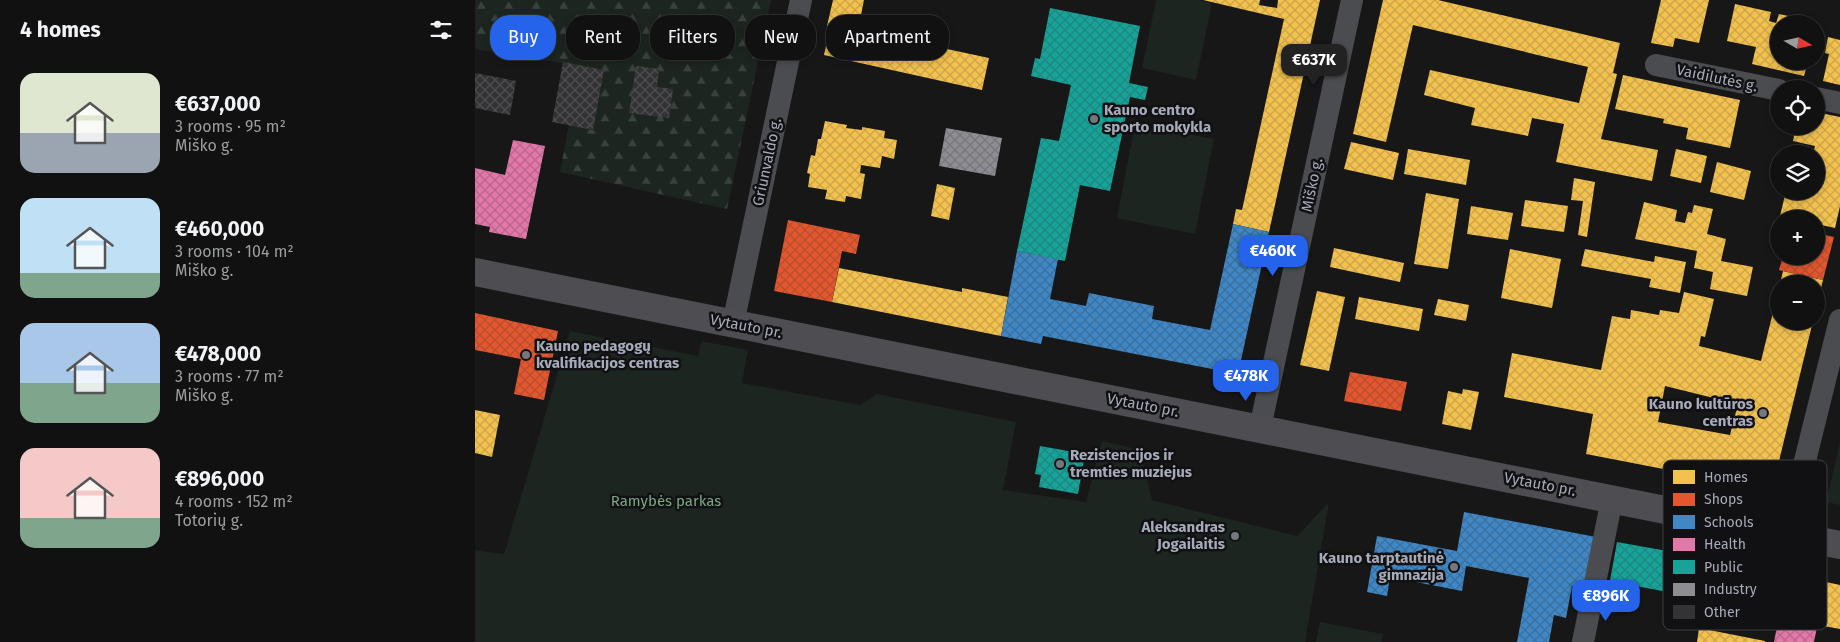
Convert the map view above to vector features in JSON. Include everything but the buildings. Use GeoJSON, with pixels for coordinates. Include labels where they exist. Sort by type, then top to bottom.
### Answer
{"type":"FeatureCollection","features":[{"type":"Feature","properties":{"kind":"main road","name":"Vytauto pr."},"geometry":{"type":"LineString","coordinates":[[475,272],[1663,509]]}},
{"type":"Feature","properties":{"kind":"main road","name":"Vytauto pr."},"geometry":{"type":"LineString","coordinates":[[1827,542],[1840,545]]}},
{"type":"Feature","properties":{"kind":"street","name":"Griunvaldo g."},"geometry":{"type":"LineString","coordinates":[[733,324],[801,0]]}},
{"type":"Feature","properties":{"kind":"street","name":"Miško g."},"geometry":{"type":"LineString","coordinates":[[1260,428],[1352,0]]}},
{"type":"Feature","properties":{"kind":"street","name":"Vaidilutės g."},"geometry":{"type":"LineString","coordinates":[[1656,65],[1770,88]]}},
{"type":"Feature","properties":{"kind":"street"},"geometry":{"type":"LineString","coordinates":[[1825,100],[1840,103]]}},
{"type":"Feature","properties":{"kind":"street"},"geometry":{"type":"LineString","coordinates":[[1809,460],[1836,361],[1840,320]]}},
{"type":"Feature","properties":{"kind":"street"},"geometry":{"type":"LineString","coordinates":[[1583,642],[1612,499]]}},
{"type":"Feature","properties":{"kind":"green space"},"geometry":{"type":"Polygon","coordinates":[[[475,0],[771,0],[768,15],[745,15],[745,60],[758,60],[727,209],[560,172],[569,125],[593,130],[604,70],[543,60],[556,60],[556,15],[490,15],[490,51],[475,49],[475,0]]]}},
{"type":"Feature","properties":{"kind":"green space"},"geometry":{"type":"Polygon","coordinates":[[[1156,0],[1198,0],[1212,3],[1196,80],[1142,68],[1156,0]]]}},
{"type":"Feature","properties":{"kind":"green space"},"geometry":{"type":"Polygon","coordinates":[[[1135,124],[1214,139],[1195,234],[1117,218],[1135,124]]]}},
{"type":"Feature","properties":{"kind":"green space","name":"Ramybės parkas"},"geometry":{"type":"Polygon","coordinates":[[[570,331],[698,356],[701,341],[748,350],[742,383],[860,405],[877,394],[1016,422],[1003,490],[1086,502],[1102,441],[1140,450],[1152,500],[1297,536],[1329,502],[1305,642],[475,642],[475,550],[504,554],[570,331]]]}},
{"type":"Feature","properties":{"kind":"green space"},"geometry":{"type":"Polygon","coordinates":[[[1840,443],[1840,505],[1827,502],[1840,443]]]}},
{"type":"Feature","properties":{"kind":"green space"},"geometry":{"type":"Polygon","coordinates":[[[1320,622],[1383,634],[1382,642],[1316,642],[1320,622]]]}},
{"type":"Feature","properties":{"kind":"place","name":"Kauno centro sporto mokykla"},"geometry":{"type":"Point","coordinates":[1094,119]}},
{"type":"Feature","properties":{"kind":"place","name":"Kauno pedagogų kvalifikacijos centras"},"geometry":{"type":"Point","coordinates":[526,355]}},
{"type":"Feature","properties":{"kind":"place","name":"Kauno kultūros centras"},"geometry":{"type":"Point","coordinates":[1763,413]}},
{"type":"Feature","properties":{"kind":"place","name":"Rezistencijos ir tremties muziejus"},"geometry":{"type":"Point","coordinates":[1060,464]}},
{"type":"Feature","properties":{"kind":"place","name":"Aleksandras Jogailaitis"},"geometry":{"type":"Point","coordinates":[1235,536]}},
{"type":"Feature","properties":{"kind":"place","name":"Kauno tarptautinė gimnazija"},"geometry":{"type":"Point","coordinates":[1454,567]}}]}
